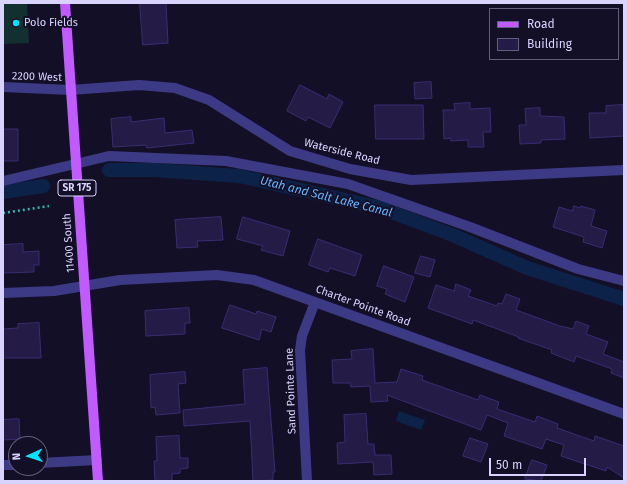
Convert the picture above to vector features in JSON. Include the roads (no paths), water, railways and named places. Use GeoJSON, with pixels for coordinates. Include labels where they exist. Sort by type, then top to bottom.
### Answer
{"type":"FeatureCollection","features":[{"type":"Feature","properties":{"kind":"main road","name":"11400 South"},"geometry":{"type":"LineString","coordinates":[[65,3],[98,481]]}},
{"type":"Feature","properties":{"kind":"street","name":"Waterside Road"},"geometry":{"type":"LineString","coordinates":[[70,90],[139,85],[175,88],[210,100],[290,151],[350,169],[411,180],[624,170]]}},
{"type":"Feature","properties":{"kind":"street","name":"2200 West"},"geometry":{"type":"LineString","coordinates":[[3,87],[70,90]]}},
{"type":"Feature","properties":{"kind":"street"},"geometry":{"type":"LineString","coordinates":[[3,181],[109,156],[226,161],[348,184],[470,227],[578,269],[624,281]]}},
{"type":"Feature","properties":{"kind":"street","name":"Charter Pointe Road"},"geometry":{"type":"LineString","coordinates":[[3,293],[49,292],[120,280],[230,276],[254,280],[624,414]]}},
{"type":"Feature","properties":{"kind":"street","name":"Sand Pointe Lane"},"geometry":{"type":"LineString","coordinates":[[307,481],[300,350],[302,336],[315,302]]}},
{"type":"Feature","properties":{"kind":"street"},"geometry":{"type":"LineString","coordinates":[[48,463],[97,460]]}},
{"type":"Feature","properties":{"kind":"water"},"geometry":{"type":"Polygon","coordinates":[[[399,411],[425,420],[421,430],[396,421],[399,411]]]}},
{"type":"Feature","properties":{"kind":"waterway","name":"Utah and Salt Lake Canal"},"geometry":{"type":"LineString","coordinates":[[109,170],[154,170],[239,176],[381,208],[455,236],[527,268],[624,299]]}},
{"type":"Feature","properties":{"kind":"waterway","name":"Utah and Salt Lake Canal"},"geometry":{"type":"LineString","coordinates":[[3,192],[43,186]]}},
{"type":"Feature","properties":{"kind":"place","name":"Polo Fields"},"geometry":{"type":"Point","coordinates":[16,23]}}]}
